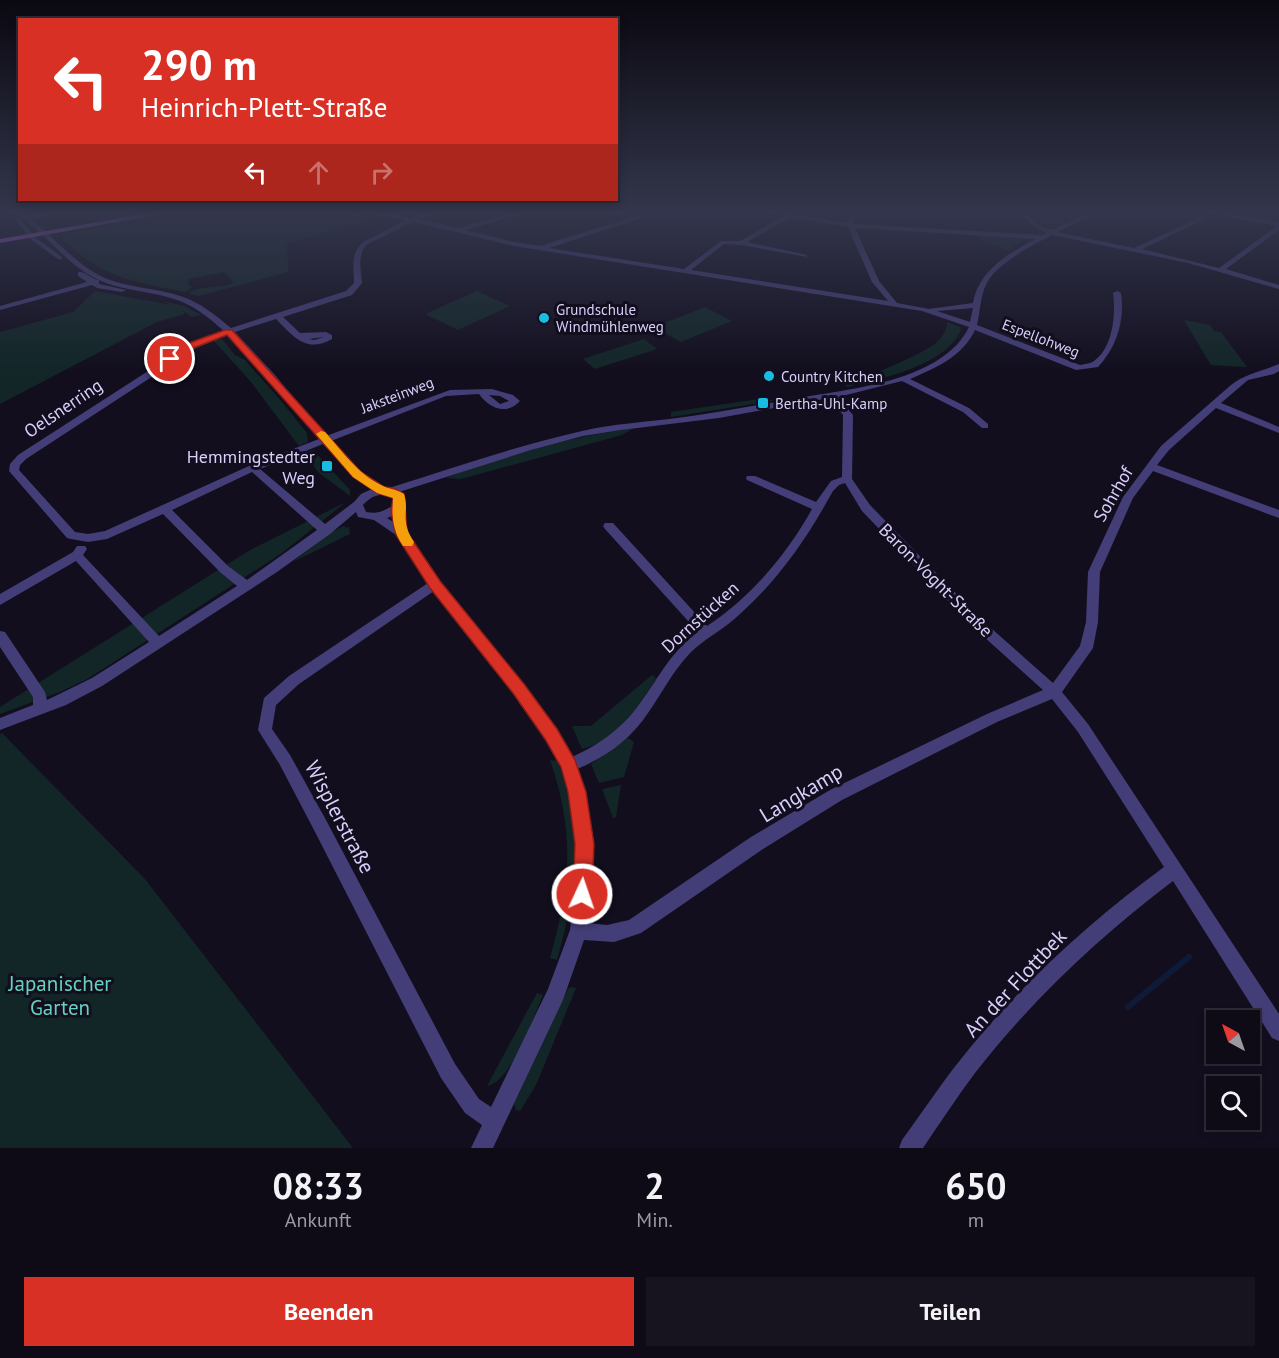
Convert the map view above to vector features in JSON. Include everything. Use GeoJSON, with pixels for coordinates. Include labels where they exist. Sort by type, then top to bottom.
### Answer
{"type":"FeatureCollection","features":[{"type":"Feature","properties":{"kind":"street"},"geometry":{"type":"LineString","coordinates":[[72,265],[93,280],[117,290],[138,289],[188,300],[208,313],[228,332],[357,475],[385,491],[397,494],[400,532]]}},
{"type":"Feature","properties":{"kind":"street"},"geometry":{"type":"LineString","coordinates":[[76,265],[93,280]]}},
{"type":"Feature","properties":{"kind":"street"},"geometry":{"type":"LineString","coordinates":[[228,332],[354,291],[358,283],[355,265]]}},
{"type":"Feature","properties":{"kind":"street"},"geometry":{"type":"LineString","coordinates":[[638,265],[895,306],[923,309],[977,305]]}},
{"type":"Feature","properties":{"kind":"street"},"geometry":{"type":"LineString","coordinates":[[684,272],[694,265]]}},
{"type":"Feature","properties":{"kind":"street"},"geometry":{"type":"LineString","coordinates":[[868,265],[876,282],[895,306]]}},
{"type":"Feature","properties":{"kind":"street"},"geometry":{"type":"LineString","coordinates":[[0,724],[79,693],[246,586],[326,531],[360,502],[385,491],[438,476],[482,460],[587,433],[832,396],[902,378],[933,366],[964,340],[972,326],[979,291],[985,280],[1005,265]]}},
{"type":"Feature","properties":{"kind":"street"},"geometry":{"type":"LineString","coordinates":[[1203,265],[1279,287]]}},
{"type":"Feature","properties":{"kind":"street"},"geometry":{"type":"LineString","coordinates":[[1222,269],[1228,265]]}},
{"type":"Feature","properties":{"kind":"street"},"geometry":{"type":"LineString","coordinates":[[0,308],[93,280]]}},
{"type":"Feature","properties":{"kind":"street","name":"Espellohweg"},"geometry":{"type":"LineString","coordinates":[[972,326],[1065,364],[1079,368],[1089,367],[1100,361],[1108,348],[1120,307],[1117,293]]}},
{"type":"Feature","properties":{"kind":"street"},"geometry":{"type":"LineString","coordinates":[[923,309],[972,326]]}},
{"type":"Feature","properties":{"kind":"street"},"geometry":{"type":"LineString","coordinates":[[278,316],[296,335]]}},
{"type":"Feature","properties":{"kind":"street","name":"Oelsnerring"},"geometry":{"type":"LineString","coordinates":[[88,538],[71,535],[19,478],[14,471],[15,464],[84,415],[170,359],[193,345],[228,332]]}},
{"type":"Feature","properties":{"kind":"street","name":"Sohrhof"},"geometry":{"type":"LineString","coordinates":[[1054,692],[1086,648],[1092,621],[1094,572],[1128,497],[1165,448],[1245,378],[1271,372],[1279,367]]}},
{"type":"Feature","properties":{"kind":"street"},"geometry":{"type":"LineString","coordinates":[[902,378],[966,410],[985,426]]}},
{"type":"Feature","properties":{"kind":"street","name":"Jaksteinweg"},"geometry":{"type":"LineString","coordinates":[[325,439],[449,392],[482,392]]}},
{"type":"Feature","properties":{"kind":"street"},"geometry":{"type":"LineString","coordinates":[[832,396],[848,415],[850,422],[847,479]]}},
{"type":"Feature","properties":{"kind":"street"},"geometry":{"type":"LineString","coordinates":[[1215,404],[1279,430]]}},
{"type":"Feature","properties":{"kind":"street"},"geometry":{"type":"LineString","coordinates":[[0,600],[77,555],[88,538],[107,535],[253,468],[325,439]]}},
{"type":"Feature","properties":{"kind":"street"},"geometry":{"type":"LineString","coordinates":[[1150,466],[1279,514]]}},
{"type":"Feature","properties":{"kind":"street"},"geometry":{"type":"LineString","coordinates":[[253,468],[326,531]]}},
{"type":"Feature","properties":{"kind":"street"},"geometry":{"type":"LineString","coordinates":[[357,475],[360,502],[358,510],[400,532],[435,584],[518,688],[551,734],[569,765],[577,792],[584,844],[579,930],[547,1013],[482,1148]]}},
{"type":"Feature","properties":{"kind":"street"},"geometry":{"type":"LineString","coordinates":[[326,531],[389,514],[411,490],[438,476]]}},
{"type":"Feature","properties":{"kind":"street"},"geometry":{"type":"LineString","coordinates":[[751,478],[818,507]]}},
{"type":"Feature","properties":{"kind":"street","name":"Dornstücken"},"geometry":{"type":"LineString","coordinates":[[569,765],[584,760],[625,730],[641,713],[668,670],[686,649],[705,632],[732,615],[754,594],[799,540],[835,483],[847,479]]}},
{"type":"Feature","properties":{"kind":"street","name":"Baron-Voght-Straße"},"geometry":{"type":"LineString","coordinates":[[847,479],[866,508],[930,576],[978,624],[1054,692],[1083,728],[1174,870],[1278,1025]]}},
{"type":"Feature","properties":{"kind":"street"},"geometry":{"type":"LineString","coordinates":[[164,508],[224,569],[246,586]]}},
{"type":"Feature","properties":{"kind":"street"},"geometry":{"type":"LineString","coordinates":[[609,526],[705,632]]}},
{"type":"Feature","properties":{"kind":"street"},"geometry":{"type":"LineString","coordinates":[[77,555],[157,642]]}},
{"type":"Feature","properties":{"kind":"street","name":"Wisplerstraße"},"geometry":{"type":"LineString","coordinates":[[435,584],[294,680],[269,702],[265,730],[285,760],[320,825],[448,1071],[472,1106],[494,1121]]}},
{"type":"Feature","properties":{"kind":"street"},"geometry":{"type":"LineString","coordinates":[[0,636],[40,696],[40,708]]}},
{"type":"Feature","properties":{"kind":"street","name":"Langkamp"},"geometry":{"type":"LineString","coordinates":[[579,930],[602,935],[618,934],[635,927],[757,843],[836,795],[992,718],[1054,692]]}},
{"type":"Feature","properties":{"kind":"street","name":"An der Flottbek"},"geometry":{"type":"LineString","coordinates":[[910,1148],[988,1042],[1093,933],[1125,905],[1174,870]]}},
{"type":"Feature","properties":{"kind":"green space"},"geometry":{"type":"Polygon","coordinates":[[[95,265],[288,265],[288,272],[199,296],[189,293],[198,289],[234,283],[224,272],[189,279],[188,284],[192,287],[186,292],[134,281],[95,265]]]}},
{"type":"Feature","properties":{"kind":"green space"},"geometry":{"type":"Polygon","coordinates":[[[95,291],[171,305],[162,301],[184,306],[201,315],[192,317],[182,310],[185,314],[157,322],[0,404],[0,332],[73,312],[95,291]]]}},
{"type":"Feature","properties":{"kind":"green space"},"geometry":{"type":"Polygon","coordinates":[[[477,291],[510,306],[458,330],[425,314],[477,291]]]}},
{"type":"Feature","properties":{"kind":"green space"},"geometry":{"type":"Polygon","coordinates":[[[705,307],[732,321],[681,342],[659,330],[659,325],[705,307]]]}},
{"type":"Feature","properties":{"kind":"green space"},"geometry":{"type":"Polygon","coordinates":[[[1184,320],[1210,325],[1214,331],[1221,332],[1247,367],[1211,365],[1184,320]]]}},
{"type":"Feature","properties":{"kind":"green space"},"geometry":{"type":"Polygon","coordinates":[[[947,322],[960,327],[961,330],[942,353],[895,375],[848,387],[842,384],[862,378],[920,353],[937,342],[943,335],[947,322]]]}},
{"type":"Feature","properties":{"kind":"green space"},"geometry":{"type":"Polygon","coordinates":[[[222,339],[235,355],[245,360],[277,396],[307,433],[308,442],[299,446],[251,382],[213,340],[222,339]]]}},
{"type":"Feature","properties":{"kind":"green space"},"geometry":{"type":"Polygon","coordinates":[[[644,339],[657,349],[595,369],[583,359],[644,339]]]}},
{"type":"Feature","properties":{"kind":"green space"},"geometry":{"type":"Polygon","coordinates":[[[759,399],[778,400],[671,417],[671,412],[759,399]]]}},
{"type":"Feature","properties":{"kind":"green space"},"geometry":{"type":"Polygon","coordinates":[[[634,428],[622,435],[461,479],[446,478],[539,448],[586,436],[634,428]]]}},
{"type":"Feature","properties":{"kind":"green space"},"geometry":{"type":"Polygon","coordinates":[[[313,450],[350,490],[350,496],[319,473],[303,452],[313,450]]]}},
{"type":"Feature","properties":{"kind":"green space"},"geometry":{"type":"Polygon","coordinates":[[[346,502],[282,553],[89,678],[60,692],[0,714],[0,707],[250,550],[346,502]]]}},
{"type":"Feature","properties":{"kind":"green space"},"geometry":{"type":"Polygon","coordinates":[[[344,526],[349,527],[350,534],[293,562],[331,532],[344,526]]]}},
{"type":"Feature","properties":{"kind":"green space"},"geometry":{"type":"Polygon","coordinates":[[[652,675],[656,678],[642,700],[616,731],[594,745],[582,749],[572,726],[591,726],[652,675]]]}},
{"type":"Feature","properties":{"kind":"green space","name":"Japanischer Garten"},"geometry":{"type":"Polygon","coordinates":[[[2,733],[145,879],[353,1148],[0,1148],[0,735],[2,733]]]}},
{"type":"Feature","properties":{"kind":"green space"},"geometry":{"type":"Polygon","coordinates":[[[626,737],[634,742],[624,777],[599,783],[591,764],[626,737]]]}},
{"type":"Feature","properties":{"kind":"green space"},"geometry":{"type":"Polygon","coordinates":[[[550,760],[558,761],[566,788],[574,837],[575,861],[570,908],[557,960],[550,958],[566,882],[567,835],[564,811],[550,760]]]}},
{"type":"Feature","properties":{"kind":"green space"},"geometry":{"type":"Polygon","coordinates":[[[621,785],[616,817],[613,818],[602,789],[621,785]]]}},
{"type":"Feature","properties":{"kind":"green space"},"geometry":{"type":"Polygon","coordinates":[[[576,988],[536,1085],[520,1111],[516,1110],[514,1104],[568,989],[576,988]]]}},
{"type":"Feature","properties":{"kind":"green space"},"geometry":{"type":"Polygon","coordinates":[[[537,993],[543,995],[521,1047],[505,1073],[496,1082],[487,1086],[537,993]]]}},
{"type":"Feature","properties":{"kind":"waterway"},"geometry":{"type":"LineString","coordinates":[[1128,1007],[1189,957]]}},
{"type":"Feature","properties":{"kind":"slow traffic"},"geometry":{"type":"LineString","coordinates":[[321,434],[357,475],[381,491],[390,491],[399,496],[400,504],[397,508],[400,532],[407,542]]}},
{"type":"Feature","properties":{"kind":"place","name":"Grundschule Windmühlenweg"},"geometry":{"type":"Point","coordinates":[544,318]}},
{"type":"Feature","properties":{"kind":"place","name":"Country Kitchen"},"geometry":{"type":"Point","coordinates":[769,376]}},
{"type":"Feature","properties":{"kind":"place","name":"Bertha-Uhl-Kamp"},"geometry":{"type":"Point","coordinates":[763,403]}},
{"type":"Feature","properties":{"kind":"place","name":"Hemmingstedter Weg"},"geometry":{"type":"Point","coordinates":[327,466]}},
{"type":"Feature","properties":{"kind":"route"},"geometry":{"type":"LineString","coordinates":[[170,359],[193,345],[228,332],[357,475],[381,491],[390,491],[399,496],[400,504],[397,512],[400,532],[435,584],[518,688],[551,734],[569,765],[577,792],[584,844],[582,894]]}}]}
